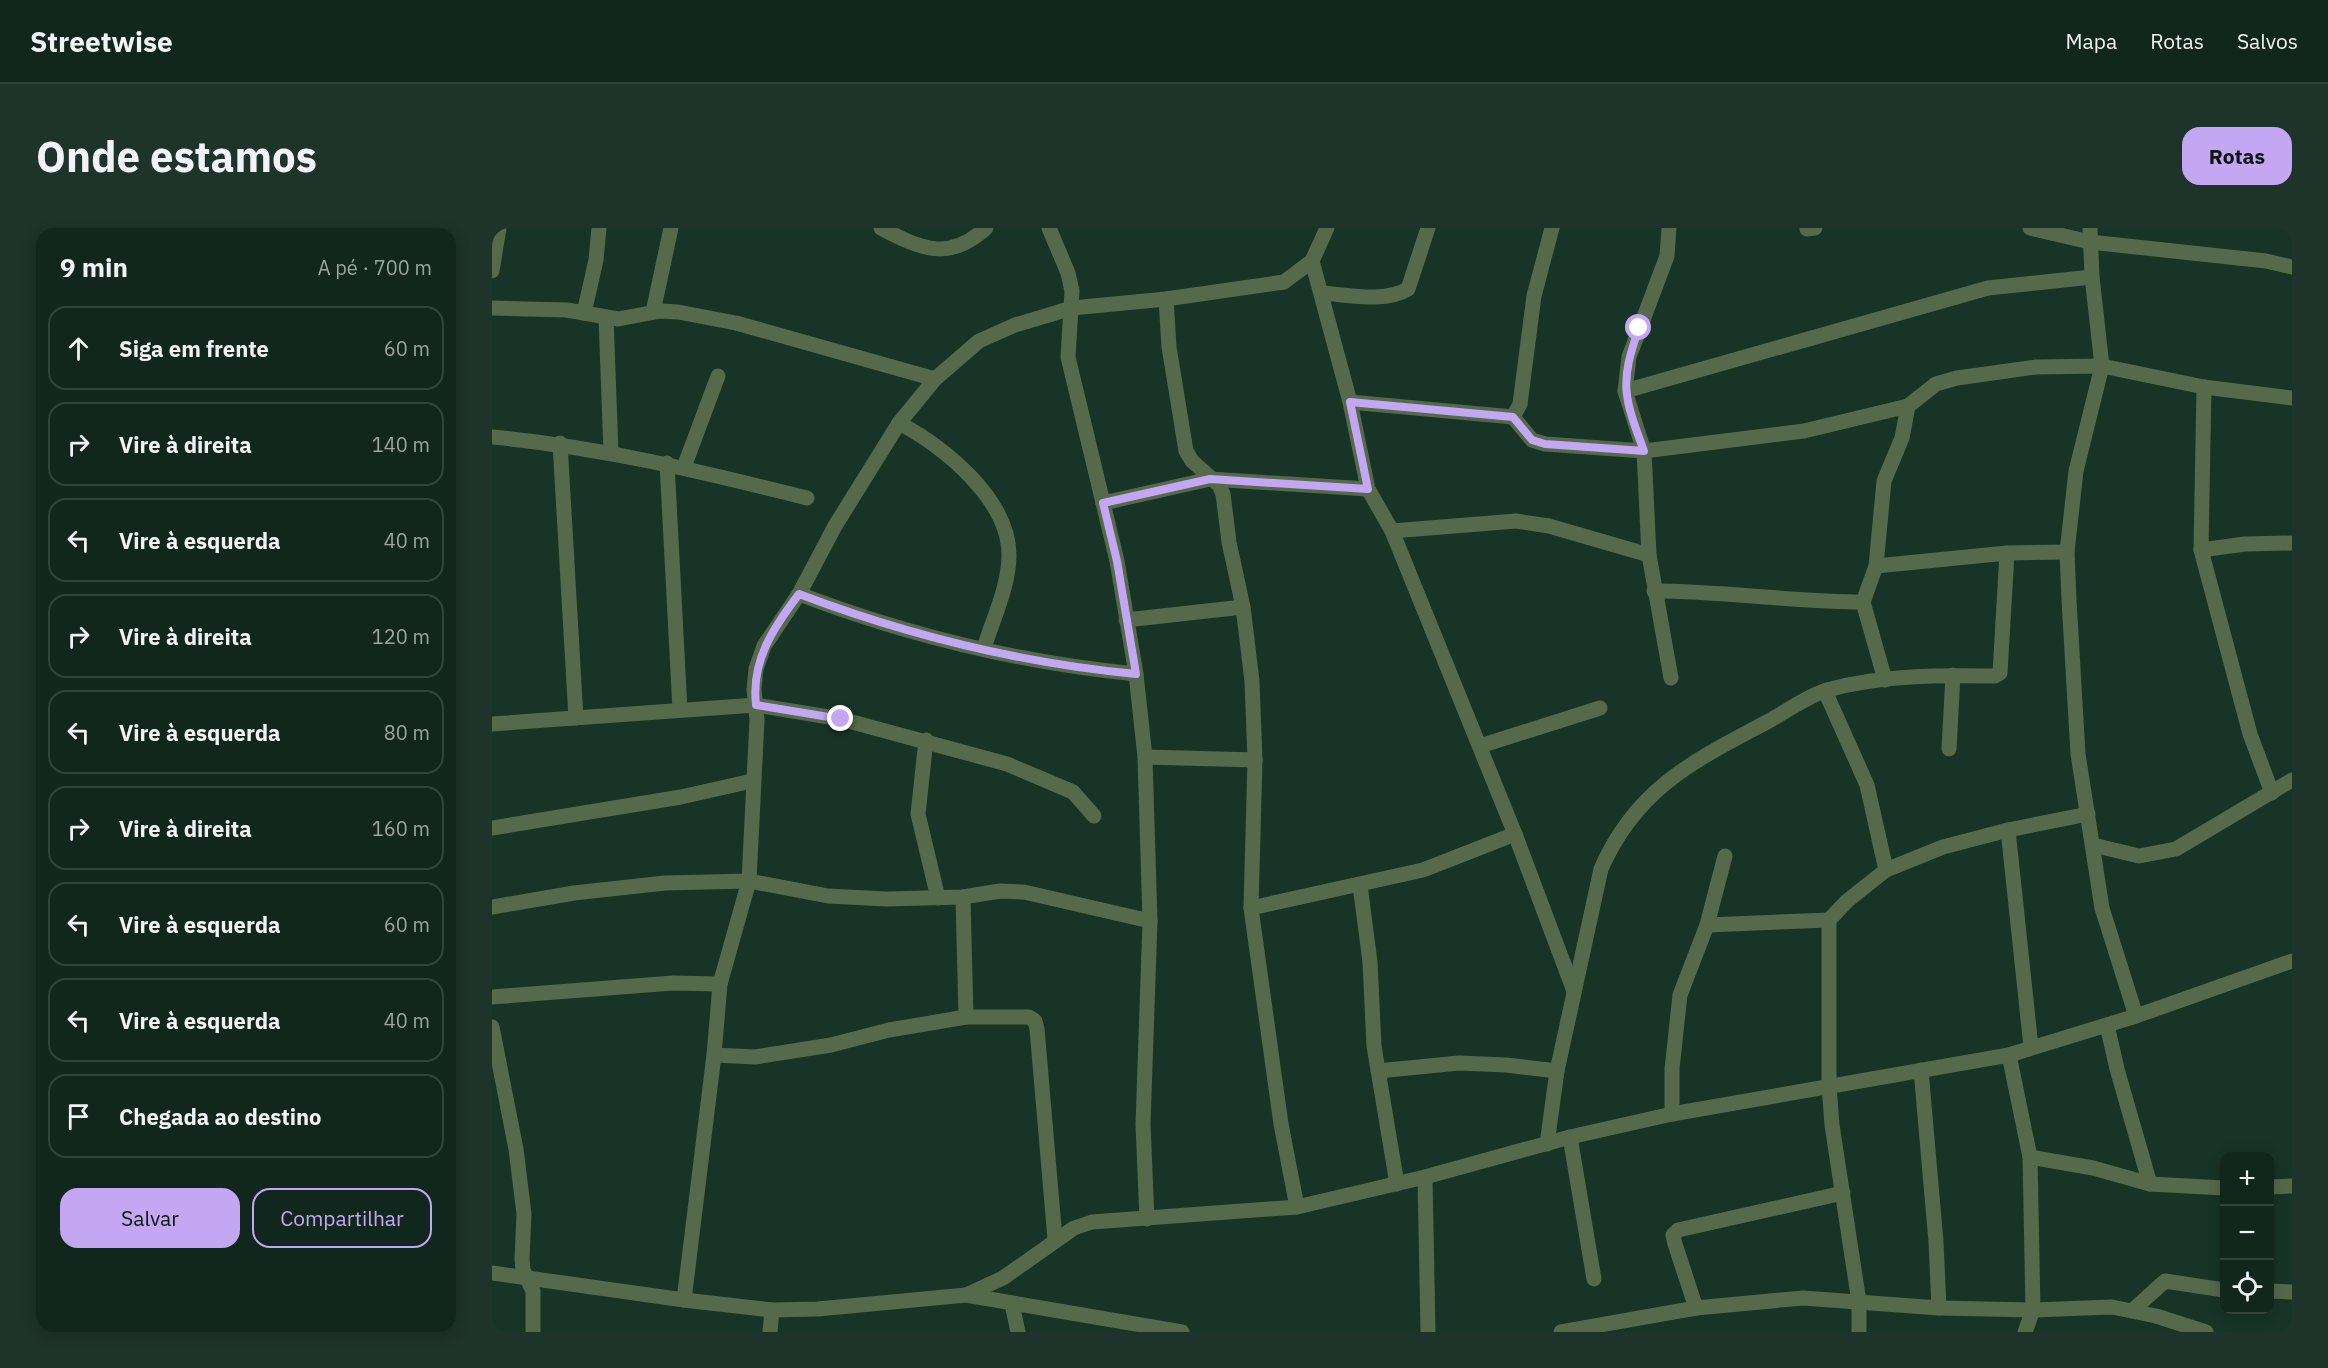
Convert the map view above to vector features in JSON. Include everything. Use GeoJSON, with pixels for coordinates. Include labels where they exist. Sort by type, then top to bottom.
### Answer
{"type":"FeatureCollection","features":[{"type":"Feature","properties":{"kind":"street"},"geometry":{"type":"LineString","coordinates":[[584,313],[596,260],[599,228]]}},
{"type":"Feature","properties":{"kind":"street"},"geometry":{"type":"LineString","coordinates":[[653,312],[671,228]]}},
{"type":"Feature","properties":{"kind":"street"},"geometry":{"type":"LineString","coordinates":[[881,228],[918,245],[937,250],[954,249],[975,238],[986,228]]}},
{"type":"Feature","properties":{"kind":"street"},"geometry":{"type":"LineString","coordinates":[[1049,228],[1068,273],[1072,308],[1068,357],[1117,561],[1136,674],[1145,757],[1150,921],[1143,1124],[1147,1219]]}},
{"type":"Feature","properties":{"kind":"street"},"geometry":{"type":"LineString","coordinates":[[684,1300],[714,1055],[720,984],[749,881],[756,669],[764,646],[799,594],[835,526],[899,423],[935,380],[979,341],[1015,326],[1072,308],[1166,299],[1284,282],[1312,261],[1327,228]]}},
{"type":"Feature","properties":{"kind":"street"},"geometry":{"type":"LineString","coordinates":[[1513,417],[1520,404],[1534,296],[1552,228]]}},
{"type":"Feature","properties":{"kind":"street"},"geometry":{"type":"LineString","coordinates":[[1670,228],[1667,256],[1629,357],[1625,391],[1644,451],[1648,555],[1671,678]]}},
{"type":"Feature","properties":{"kind":"street"},"geometry":{"type":"LineString","coordinates":[[1807,229],[1815,228]]}},
{"type":"Feature","properties":{"kind":"street"},"geometry":{"type":"LineString","coordinates":[[2030,228],[2266,261],[2292,267]]}},
{"type":"Feature","properties":{"kind":"street"},"geometry":{"type":"LineString","coordinates":[[1322,293],[1382,297],[1398,295],[1408,289],[1423,230]]}},
{"type":"Feature","properties":{"kind":"street"},"geometry":{"type":"LineString","coordinates":[[2090,235],[2092,277],[2102,366],[2076,471],[2067,552],[2078,754],[2102,908],[2136,1016]]}},
{"type":"Feature","properties":{"kind":"street"},"geometry":{"type":"LineString","coordinates":[[492,271],[496,237]]}},
{"type":"Feature","properties":{"kind":"street"},"geometry":{"type":"LineString","coordinates":[[1312,261],[1350,402],[1368,489],[1392,531],[1515,834],[1574,991]]}},
{"type":"Feature","properties":{"kind":"street"},"geometry":{"type":"LineString","coordinates":[[1625,391],[1988,288],[2092,277]]}},
{"type":"Feature","properties":{"kind":"street"},"geometry":{"type":"LineString","coordinates":[[1166,299],[1169,347],[1186,451],[1210,479],[1219,485],[1223,494],[1229,542],[1243,607],[1252,681],[1255,760],[1251,908],[1281,1125],[1297,1207]]}},
{"type":"Feature","properties":{"kind":"street"},"geometry":{"type":"LineString","coordinates":[[492,308],[567,310],[606,317],[633,318],[653,312],[678,312],[736,324],[935,380]]}},
{"type":"Feature","properties":{"kind":"street"},"geometry":{"type":"LineString","coordinates":[[606,317],[611,453]]}},
{"type":"Feature","properties":{"kind":"street"},"geometry":{"type":"LineString","coordinates":[[1350,402],[1513,417],[1532,440],[1545,444],[1644,451],[1804,431],[1908,406],[1936,384],[1957,378],[2036,367],[2102,366],[2204,387],[2292,398]]}},
{"type":"Feature","properties":{"kind":"street"},"geometry":{"type":"LineString","coordinates":[[684,467],[718,376]]}},
{"type":"Feature","properties":{"kind":"street"},"geometry":{"type":"LineString","coordinates":[[2204,387],[2201,550],[2250,734],[2271,793]]}},
{"type":"Feature","properties":{"kind":"street"},"geometry":{"type":"LineString","coordinates":[[1885,680],[1863,602],[1876,566],[1882,489],[1902,438],[1908,406]]}},
{"type":"Feature","properties":{"kind":"street"},"geometry":{"type":"LineString","coordinates":[[899,423],[959,463],[979,486],[1002,525],[1009,553],[1008,573],[984,648]]}},
{"type":"Feature","properties":{"kind":"street"},"geometry":{"type":"LineString","coordinates":[[492,437],[560,443],[667,463],[807,498]]}},
{"type":"Feature","properties":{"kind":"street"},"geometry":{"type":"LineString","coordinates":[[560,443],[576,718]]}},
{"type":"Feature","properties":{"kind":"street"},"geometry":{"type":"LineString","coordinates":[[667,463],[681,710]]}},
{"type":"Feature","properties":{"kind":"street"},"geometry":{"type":"LineString","coordinates":[[1103,503],[1210,479],[1368,489]]}},
{"type":"Feature","properties":{"kind":"street"},"geometry":{"type":"LineString","coordinates":[[1392,531],[1516,521],[1549,526],[1648,555]]}},
{"type":"Feature","properties":{"kind":"street"},"geometry":{"type":"LineString","coordinates":[[2201,550],[2245,544],[2292,543]]}},
{"type":"Feature","properties":{"kind":"street"},"geometry":{"type":"LineString","coordinates":[[1876,566],[2007,553],[2067,552]]}},
{"type":"Feature","properties":{"kind":"street"},"geometry":{"type":"LineString","coordinates":[[1547,1144],[1557,1071],[1601,869],[1611,847],[1628,820],[1651,793],[1698,758],[1825,691],[1885,680],[1953,675],[1995,676],[2000,673],[2007,553]]}},
{"type":"Feature","properties":{"kind":"street"},"geometry":{"type":"LineString","coordinates":[[1654,591],[1698,591],[1814,601],[1863,602]]}},
{"type":"Feature","properties":{"kind":"street"},"geometry":{"type":"LineString","coordinates":[[799,594],[909,632],[1073,668],[1136,674]]}},
{"type":"Feature","properties":{"kind":"street"},"geometry":{"type":"LineString","coordinates":[[1126,620],[1243,607]]}},
{"type":"Feature","properties":{"kind":"street"},"geometry":{"type":"LineString","coordinates":[[1948,748],[1953,675]]}},
{"type":"Feature","properties":{"kind":"street"},"geometry":{"type":"LineString","coordinates":[[1825,691],[1867,785],[1886,870]]}},
{"type":"Feature","properties":{"kind":"street"},"geometry":{"type":"LineString","coordinates":[[492,724],[756,705],[841,719],[926,740],[1007,764],[1073,792],[1094,816]]}},
{"type":"Feature","properties":{"kind":"street"},"geometry":{"type":"LineString","coordinates":[[1480,746],[1600,708]]}},
{"type":"Feature","properties":{"kind":"street"},"geometry":{"type":"LineString","coordinates":[[926,740],[918,814],[939,898]]}},
{"type":"Feature","properties":{"kind":"street"},"geometry":{"type":"LineString","coordinates":[[1145,757],[1255,760]]}},
{"type":"Feature","properties":{"kind":"street"},"geometry":{"type":"LineString","coordinates":[[2093,845],[2139,855],[2176,849],[2292,780]]}},
{"type":"Feature","properties":{"kind":"street"},"geometry":{"type":"LineString","coordinates":[[492,828],[681,797],[752,781]]}},
{"type":"Feature","properties":{"kind":"street"},"geometry":{"type":"LineString","coordinates":[[1859,1332],[1859,1302],[1829,1085],[1829,920],[1847,901],[1886,870],[1943,847],[2008,830],[2088,814]]}},
{"type":"Feature","properties":{"kind":"street"},"geometry":{"type":"LineString","coordinates":[[2008,830],[2031,1047]]}},
{"type":"Feature","properties":{"kind":"street"},"geometry":{"type":"LineString","coordinates":[[1251,908],[1423,870],[1515,834]]}},
{"type":"Feature","properties":{"kind":"street"},"geometry":{"type":"LineString","coordinates":[[1672,1114],[1676,1016],[1680,995],[1707,925],[1725,855]]}},
{"type":"Feature","properties":{"kind":"street"},"geometry":{"type":"LineString","coordinates":[[492,907],[574,893],[665,883],[749,881],[828,896],[939,898],[1000,891],[1024,892],[1150,921]]}},
{"type":"Feature","properties":{"kind":"street"},"geometry":{"type":"LineString","coordinates":[[1360,885],[1370,962],[1371,1022],[1397,1184]]}},
{"type":"Feature","properties":{"kind":"street"},"geometry":{"type":"LineString","coordinates":[[963,897],[966,1017]]}},
{"type":"Feature","properties":{"kind":"street"},"geometry":{"type":"LineString","coordinates":[[1707,925],[1829,920]]}},
{"type":"Feature","properties":{"kind":"street"},"geometry":{"type":"LineString","coordinates":[[966,1295],[1003,1278],[1055,1239],[1074,1228],[1092,1222],[1297,1207],[1397,1184],[1570,1137],[1672,1114],[1751,1102],[1829,1085],[2009,1055],[2136,1016],[2292,961]]}},
{"type":"Feature","properties":{"kind":"street"},"geometry":{"type":"LineString","coordinates":[[492,997],[673,983],[720,984]]}},
{"type":"Feature","properties":{"kind":"street"},"geometry":{"type":"LineString","coordinates":[[714,1055],[755,1057],[831,1045],[890,1029],[966,1017],[1029,1017],[1035,1021],[1055,1239]]}},
{"type":"Feature","properties":{"kind":"street"},"geometry":{"type":"LineString","coordinates":[[2107,1025],[2116,1069],[2150,1184]]}},
{"type":"Feature","properties":{"kind":"street"},"geometry":{"type":"LineString","coordinates":[[492,1027],[516,1149],[524,1214],[522,1259],[532,1291],[533,1332]]}},
{"type":"Feature","properties":{"kind":"street"},"geometry":{"type":"LineString","coordinates":[[2009,1055],[2030,1157],[2033,1310],[2025,1332]]}},
{"type":"Feature","properties":{"kind":"street"},"geometry":{"type":"LineString","coordinates":[[1378,1071],[1459,1063],[1506,1065],[1557,1071]]}},
{"type":"Feature","properties":{"kind":"street"},"geometry":{"type":"LineString","coordinates":[[1921,1070],[1936,1242],[1939,1308]]}},
{"type":"Feature","properties":{"kind":"street"},"geometry":{"type":"LineString","coordinates":[[1570,1137],[1594,1279]]}},
{"type":"Feature","properties":{"kind":"street"},"geometry":{"type":"LineString","coordinates":[[2030,1157],[2093,1168],[2150,1184],[2220,1188]]}},
{"type":"Feature","properties":{"kind":"street"},"geometry":{"type":"LineString","coordinates":[[1425,1176],[1428,1332]]}},
{"type":"Feature","properties":{"kind":"street"},"geometry":{"type":"LineString","coordinates":[[2274,1187],[2292,1186]]}},
{"type":"Feature","properties":{"kind":"street"},"geometry":{"type":"LineString","coordinates":[[1696,1308],[1675,1244],[1673,1235],[1678,1230],[1843,1193]]}},
{"type":"Feature","properties":{"kind":"street"},"geometry":{"type":"LineString","coordinates":[[492,1273],[772,1310],[818,1309],[966,1295],[1159,1331],[1182,1332]]}},
{"type":"Feature","properties":{"kind":"street"},"geometry":{"type":"LineString","coordinates":[[2133,1310],[2165,1281],[2220,1289]]}},
{"type":"Feature","properties":{"kind":"street"},"geometry":{"type":"LineString","coordinates":[[2274,1292],[2292,1292]]}},
{"type":"Feature","properties":{"kind":"street"},"geometry":{"type":"LineString","coordinates":[[1561,1332],[1696,1308],[1803,1298],[1939,1308],[2033,1310],[2112,1307],[2133,1310],[2206,1332]]}},
{"type":"Feature","properties":{"kind":"street"},"geometry":{"type":"LineString","coordinates":[[1012,1304],[1017,1332]]}},
{"type":"Feature","properties":{"kind":"street"},"geometry":{"type":"LineString","coordinates":[[770,1332],[772,1310]]}},
{"type":"Feature","properties":{"kind":"route"},"geometry":{"type":"LineString","coordinates":[[841,719],[756,705],[754,689],[756,669],[764,646],[780,619],[799,594],[867,620],[909,632],[1073,668],[1136,674],[1117,561],[1103,503],[1210,479],[1244,479],[1368,489],[1350,402],[1513,417],[1532,440],[1545,444],[1644,451],[1625,391],[1629,357],[1639,328]]}}]}
